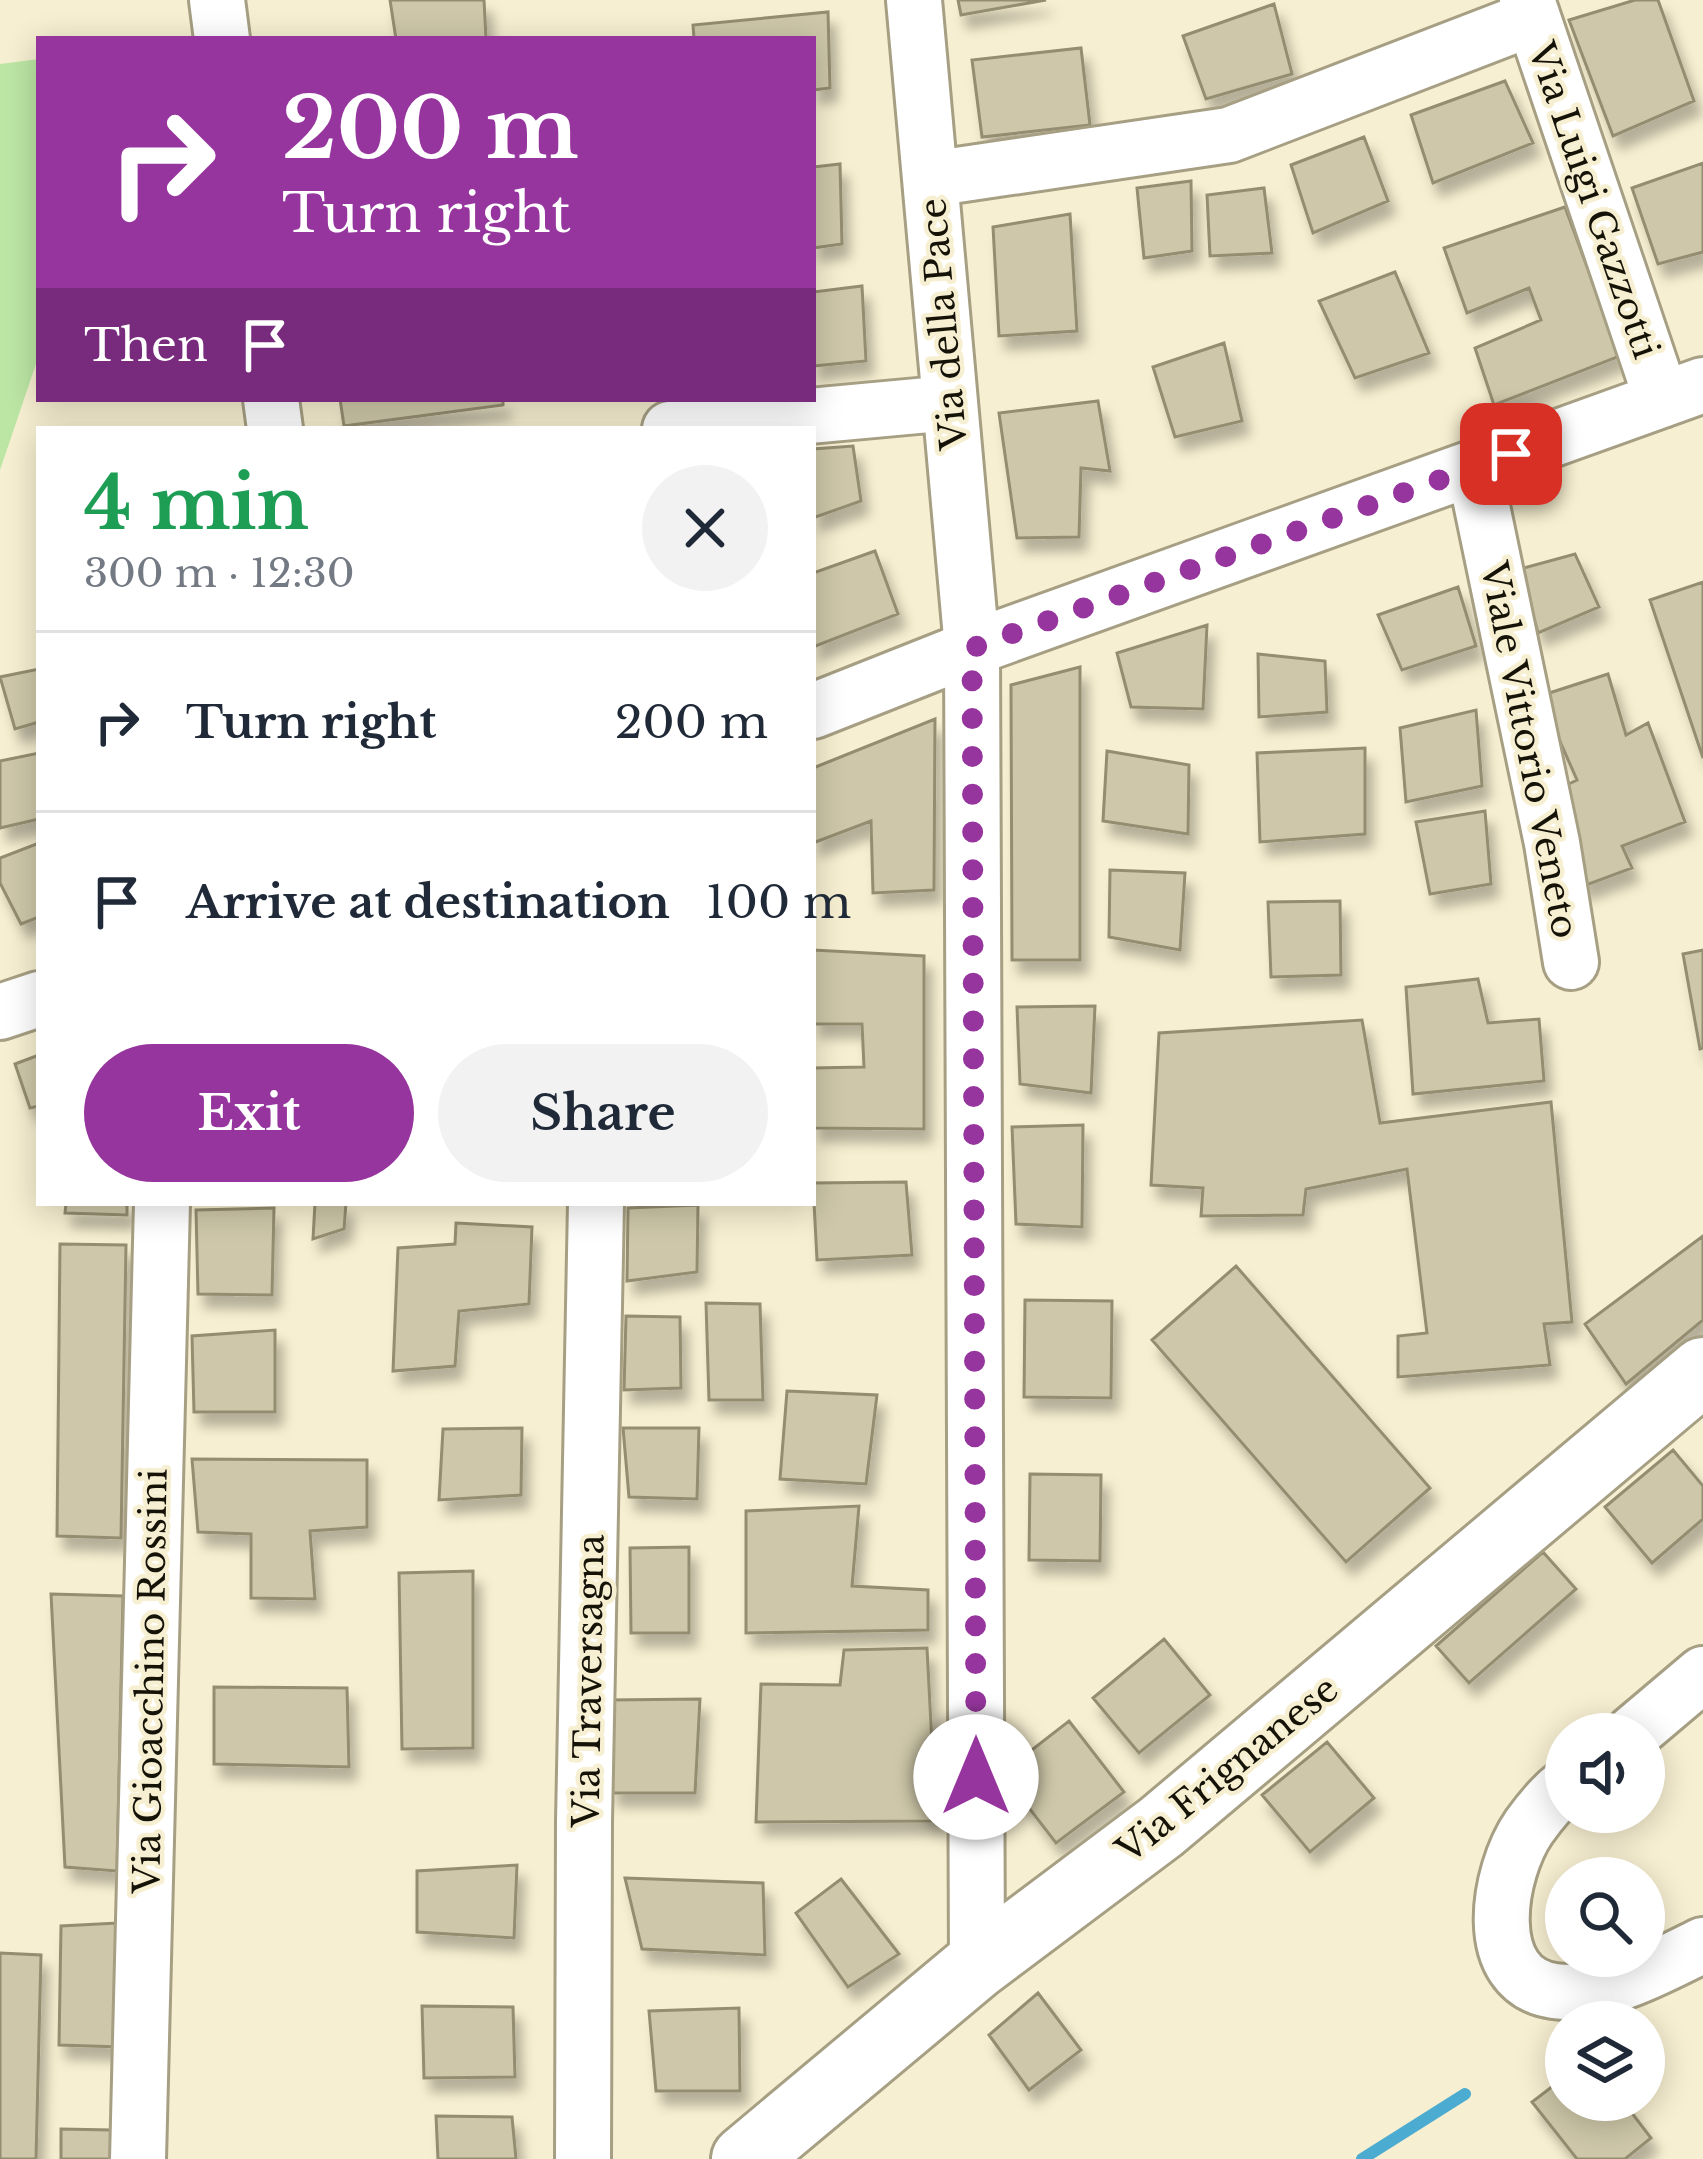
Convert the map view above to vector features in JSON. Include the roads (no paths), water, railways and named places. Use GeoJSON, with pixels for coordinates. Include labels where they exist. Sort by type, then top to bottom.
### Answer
{"type":"FeatureCollection","features":[{"type":"Feature","properties":{"kind":"main road","name":"Via Frignanese"},"geometry":{"type":"LineString","coordinates":[[745,2159],[977,1965],[1161,1827],[1703,1371]]}},
{"type":"Feature","properties":{"kind":"street"},"geometry":{"type":"LineString","coordinates":[[217,0],[222,36]]}},
{"type":"Feature","properties":{"kind":"street","name":"Via della Pace"},"geometry":{"type":"LineString","coordinates":[[914,0],[972,648],[977,1965]]}},
{"type":"Feature","properties":{"kind":"street"},"geometry":{"type":"LineString","coordinates":[[930,179],[1229,135],[1530,9]]}},
{"type":"Feature","properties":{"kind":"street","name":"Via Luigi Gazzotti"},"geometry":{"type":"LineString","coordinates":[[1530,9],[1682,392]]}},
{"type":"Feature","properties":{"kind":"street"},"geometry":{"type":"LineString","coordinates":[[816,710],[972,648],[1682,392]]}},
{"type":"Feature","properties":{"kind":"street"},"geometry":{"type":"LineString","coordinates":[[702,426],[950,403]]}},
{"type":"Feature","properties":{"kind":"street","name":"Viale Vittorio Veneto"},"geometry":{"type":"LineString","coordinates":[[1474,468],[1552,844],[1571,962]]}},
{"type":"Feature","properties":{"kind":"street"},"geometry":{"type":"LineString","coordinates":[[0,1012],[36,1000]]}},
{"type":"Feature","properties":{"kind":"street","name":"Via Gioacchino Rossini"},"geometry":{"type":"LineString","coordinates":[[139,2159],[162,1206]]}},
{"type":"Feature","properties":{"kind":"street","name":"Via Traversagna"},"geometry":{"type":"LineString","coordinates":[[583,2159],[596,1206]]}},
{"type":"Feature","properties":{"kind":"street"},"geometry":{"type":"LineString","coordinates":[[1656,1713],[1703,1674]]}},
{"type":"Feature","properties":{"kind":"street"},"geometry":{"type":"LineString","coordinates":[[1545,1809],[1527,1829],[1506,1883],[1503,1945],[1513,1966],[1529,1982],[1550,1990],[1580,1992],[1619,1982],[1703,1946]]}},
{"type":"Feature","properties":{"kind":"waterway"},"geometry":{"type":"LineString","coordinates":[[1362,2159],[1465,2094]]}}]}
